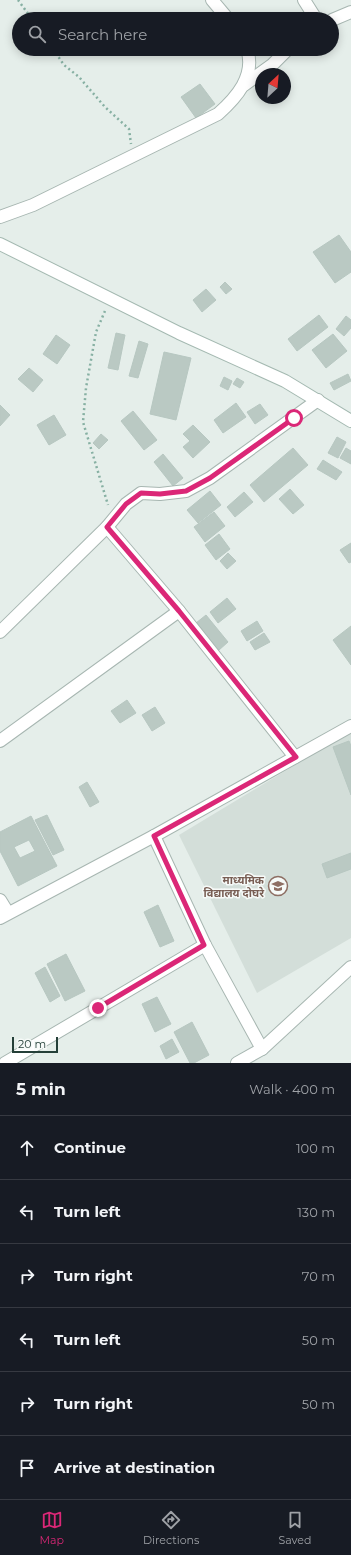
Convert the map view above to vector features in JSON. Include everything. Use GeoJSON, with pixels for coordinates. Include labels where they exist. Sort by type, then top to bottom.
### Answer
{"type":"FeatureCollection","features":[{"type":"Feature","properties":{"kind":"street"},"geometry":{"type":"LineString","coordinates":[[212,0],[222,12]]}},
{"type":"Feature","properties":{"kind":"street"},"geometry":{"type":"LineString","coordinates":[[304,0],[312,12]]}},
{"type":"Feature","properties":{"kind":"street"},"geometry":{"type":"LineString","coordinates":[[339,17],[351,12]]}},
{"type":"Feature","properties":{"kind":"street"},"geometry":{"type":"LineString","coordinates":[[244,85],[248,69],[247,56]]}},
{"type":"Feature","properties":{"kind":"street"},"geometry":{"type":"LineString","coordinates":[[0,217],[33,205],[218,114],[234,99],[244,85],[272,65],[281,56]]}},
{"type":"Feature","properties":{"kind":"street"},"geometry":{"type":"LineString","coordinates":[[0,244],[179,333],[285,381],[351,421]]}},
{"type":"Feature","properties":{"kind":"street"},"geometry":{"type":"LineString","coordinates":[[0,632],[107,527],[126,504],[141,493],[160,494],[186,491],[210,478],[318,400]]}},
{"type":"Feature","properties":{"kind":"street"},"geometry":{"type":"LineString","coordinates":[[107,527],[179,611],[296,757]]}},
{"type":"Feature","properties":{"kind":"street"},"geometry":{"type":"LineString","coordinates":[[0,741],[179,611]]}},
{"type":"Feature","properties":{"kind":"street"},"geometry":{"type":"LineString","coordinates":[[0,900],[4,915],[154,836],[351,726]]}},
{"type":"Feature","properties":{"kind":"street"},"geometry":{"type":"LineString","coordinates":[[154,836],[204,945],[262,1049]]}},
{"type":"Feature","properties":{"kind":"street"},"geometry":{"type":"LineString","coordinates":[[5,1063],[204,945]]}},
{"type":"Feature","properties":{"kind":"street"},"geometry":{"type":"LineString","coordinates":[[237,1063],[262,1049],[351,967]]}},
{"type":"Feature","properties":{"kind":"path"},"geometry":{"type":"LineString","coordinates":[[18,0],[27,12]]}},
{"type":"Feature","properties":{"kind":"path"},"geometry":{"type":"LineString","coordinates":[[58,56],[64,65],[79,77],[105,107],[129,129],[133,156]]}},
{"type":"Feature","properties":{"kind":"path"},"geometry":{"type":"LineString","coordinates":[[107,527],[108,506],[83,422],[86,388],[96,332],[111,298]]}},
{"type":"Feature","properties":{"kind":"shaded area","name":"माध्यमिक विद्यालय दोघरे"},"geometry":{"type":"Polygon","coordinates":[[[351,734],[351,938],[257,993],[179,835],[320,750],[351,734]]]}},
{"type":"Feature","properties":{"kind":"building"},"geometry":{"type":"Polygon","coordinates":[[[200,84],[215,104],[196,118],[181,97],[200,84]]]}},
{"type":"Feature","properties":{"kind":"building"},"geometry":{"type":"Polygon","coordinates":[[[339,235],[351,252],[351,272],[335,283],[313,252],[339,235]]]}},
{"type":"Feature","properties":{"kind":"building"},"geometry":{"type":"Polygon","coordinates":[[[225,282],[232,289],[226,294],[220,287],[225,282]]]}},
{"type":"Feature","properties":{"kind":"building"},"geometry":{"type":"Polygon","coordinates":[[[206,289],[216,300],[202,312],[193,300],[206,289]]]}},
{"type":"Feature","properties":{"kind":"building"},"geometry":{"type":"Polygon","coordinates":[[[319,315],[328,327],[297,351],[288,339],[319,315]]]}},
{"type":"Feature","properties":{"kind":"building"},"geometry":{"type":"Polygon","coordinates":[[[346,316],[351,320],[351,328],[344,336],[336,329],[346,316]]]}},
{"type":"Feature","properties":{"kind":"building"},"geometry":{"type":"Polygon","coordinates":[[[116,333],[125,335],[118,370],[108,368],[116,333]]]}},
{"type":"Feature","properties":{"kind":"building"},"geometry":{"type":"Polygon","coordinates":[[[333,334],[347,351],[326,368],[312,350],[333,334]]]}},
{"type":"Feature","properties":{"kind":"building"},"geometry":{"type":"Polygon","coordinates":[[[56,335],[70,345],[57,364],[43,354],[56,335]]]}},
{"type":"Feature","properties":{"kind":"building"},"geometry":{"type":"Polygon","coordinates":[[[139,341],[148,344],[138,378],[129,376],[139,341]]]}},
{"type":"Feature","properties":{"kind":"building"},"geometry":{"type":"Polygon","coordinates":[[[164,352],[191,358],[176,420],[150,414],[164,352]]]}},
{"type":"Feature","properties":{"kind":"building"},"geometry":{"type":"Polygon","coordinates":[[[29,368],[43,380],[33,392],[18,379],[29,368]]]}},
{"type":"Feature","properties":{"kind":"building"},"geometry":{"type":"Polygon","coordinates":[[[348,374],[351,381],[334,390],[330,383],[348,374]]]}},
{"type":"Feature","properties":{"kind":"building"},"geometry":{"type":"Polygon","coordinates":[[[224,377],[232,381],[228,390],[220,386],[224,377]]]}},
{"type":"Feature","properties":{"kind":"building"},"geometry":{"type":"Polygon","coordinates":[[[237,378],[244,382],[240,388],[233,384],[237,378]]]}},
{"type":"Feature","properties":{"kind":"building"},"geometry":{"type":"Polygon","coordinates":[[[236,403],[246,417],[223,433],[214,420],[236,403]]]}},
{"type":"Feature","properties":{"kind":"building"},"geometry":{"type":"Polygon","coordinates":[[[260,404],[268,415],[255,424],[247,412],[260,404]]]}},
{"type":"Feature","properties":{"kind":"building"},"geometry":{"type":"Polygon","coordinates":[[[0,405],[10,415],[0,426],[0,405]]]}},
{"type":"Feature","properties":{"kind":"building"},"geometry":{"type":"Polygon","coordinates":[[[133,411],[157,440],[144,450],[121,421],[133,411]]]}},
{"type":"Feature","properties":{"kind":"building"},"geometry":{"type":"Polygon","coordinates":[[[54,415],[66,435],[49,445],[37,425],[54,415]]]}},
{"type":"Feature","properties":{"kind":"building"},"geometry":{"type":"Polygon","coordinates":[[[193,425],[210,442],[193,458],[183,447],[190,441],[183,434],[193,425]]]}},
{"type":"Feature","properties":{"kind":"building"},"geometry":{"type":"Polygon","coordinates":[[[101,434],[108,440],[99,449],[93,443],[101,434]]]}},
{"type":"Feature","properties":{"kind":"building"},"geometry":{"type":"Polygon","coordinates":[[[337,437],[346,442],[338,458],[328,453],[337,437]]]}},
{"type":"Feature","properties":{"kind":"building"},"geometry":{"type":"Polygon","coordinates":[[[293,448],[308,465],[264,502],[250,485],[293,448]]]}},
{"type":"Feature","properties":{"kind":"building"},"geometry":{"type":"Polygon","coordinates":[[[346,448],[351,451],[351,464],[340,458],[346,448]]]}},
{"type":"Feature","properties":{"kind":"building"},"geometry":{"type":"Polygon","coordinates":[[[163,454],[183,478],[173,486],[154,462],[163,454]]]}},
{"type":"Feature","properties":{"kind":"building"},"geometry":{"type":"Polygon","coordinates":[[[323,460],[342,472],[336,480],[317,469],[323,460]]]}},
{"type":"Feature","properties":{"kind":"building"},"geometry":{"type":"Polygon","coordinates":[[[290,489],[304,505],[293,514],[279,499],[290,489]]]}},
{"type":"Feature","properties":{"kind":"building"},"geometry":{"type":"Polygon","coordinates":[[[210,491],[221,505],[198,523],[187,510],[210,491]]]}},
{"type":"Feature","properties":{"kind":"building"},"geometry":{"type":"Polygon","coordinates":[[[244,492],[253,502],[235,517],[227,507],[244,492]]]}},
{"type":"Feature","properties":{"kind":"building"},"geometry":{"type":"Polygon","coordinates":[[[214,512],[225,526],[205,542],[194,527],[214,512]]]}},
{"type":"Feature","properties":{"kind":"building"},"geometry":{"type":"Polygon","coordinates":[[[219,534],[230,549],[216,560],[205,545],[219,534]]]}},
{"type":"Feature","properties":{"kind":"building"},"geometry":{"type":"Polygon","coordinates":[[[351,543],[351,562],[349,563],[340,550],[351,543]]]}},
{"type":"Feature","properties":{"kind":"building"},"geometry":{"type":"Polygon","coordinates":[[[228,553],[236,561],[227,569],[220,561],[228,553]]]}},
{"type":"Feature","properties":{"kind":"building"},"geometry":{"type":"Polygon","coordinates":[[[227,598],[236,609],[218,623],[210,612],[227,598]]]}},
{"type":"Feature","properties":{"kind":"building"},"geometry":{"type":"Polygon","coordinates":[[[206,615],[228,642],[219,650],[196,623],[206,615]]]}},
{"type":"Feature","properties":{"kind":"building"},"geometry":{"type":"Polygon","coordinates":[[[257,621],[263,631],[247,641],[241,631],[257,621]]]}},
{"type":"Feature","properties":{"kind":"building"},"geometry":{"type":"Polygon","coordinates":[[[351,626],[351,665],[333,640],[351,626]]]}},
{"type":"Feature","properties":{"kind":"building"},"geometry":{"type":"Polygon","coordinates":[[[264,633],[270,642],[255,650],[250,642],[264,633]]]}},
{"type":"Feature","properties":{"kind":"building"},"geometry":{"type":"Polygon","coordinates":[[[127,700],[136,713],[120,723],[111,711],[127,700]]]}},
{"type":"Feature","properties":{"kind":"building"},"geometry":{"type":"Polygon","coordinates":[[[155,707],[165,723],[152,731],[142,715],[155,707]]]}},
{"type":"Feature","properties":{"kind":"building"},"geometry":{"type":"Polygon","coordinates":[[[349,741],[351,746],[351,795],[333,747],[349,741]]]}},
{"type":"Feature","properties":{"kind":"building"},"geometry":{"type":"Polygon","coordinates":[[[87,782],[99,802],[90,807],[79,787],[87,782]]]}},
{"type":"Feature","properties":{"kind":"building"},"geometry":{"type":"Polygon","coordinates":[[[47,815],[64,850],[53,855],[35,820],[47,815]]]}},
{"type":"Feature","properties":{"kind":"building"},"geometry":{"type":"Polygon","coordinates":[[[31,816],[57,866],[18,886],[0,851],[0,832],[31,816]],[[29,840],[14,847],[20,858],[35,851],[29,840]]]}},
{"type":"Feature","properties":{"kind":"building"},"geometry":{"type":"Polygon","coordinates":[[[351,853],[351,869],[327,878],[322,864],[351,853]]]}},
{"type":"Feature","properties":{"kind":"building"},"geometry":{"type":"Polygon","coordinates":[[[158,905],[174,941],[160,947],[144,912],[158,905]]]}},
{"type":"Feature","properties":{"kind":"building"},"geometry":{"type":"Polygon","coordinates":[[[66,954],[85,991],[65,1001],[47,964],[66,954]]]}},
{"type":"Feature","properties":{"kind":"building"},"geometry":{"type":"Polygon","coordinates":[[[45,967],[60,996],[50,1002],[35,973],[45,967]]]}},
{"type":"Feature","properties":{"kind":"building"},"geometry":{"type":"Polygon","coordinates":[[[157,997],[171,1024],[155,1032],[142,1004],[157,997]]]}},
{"type":"Feature","properties":{"kind":"building"},"geometry":{"type":"Polygon","coordinates":[[[192,1022],[209,1055],[194,1063],[190,1063],[174,1032],[192,1022]]]}},
{"type":"Feature","properties":{"kind":"building"},"geometry":{"type":"Polygon","coordinates":[[[172,1039],[179,1052],[166,1059],[160,1046],[172,1039]]]}},
{"type":"Feature","properties":{"kind":"place","name":"माध्यमिक विद्यालय दोघरे"},"geometry":{"type":"Point","coordinates":[278,886]}},
{"type":"Feature","properties":{"kind":"route"},"geometry":{"type":"LineString","coordinates":[[98,1008],[204,945],[154,836],[296,757],[179,611],[107,527],[126,504],[141,493],[160,494],[186,491],[210,478],[294,418]]}}]}
